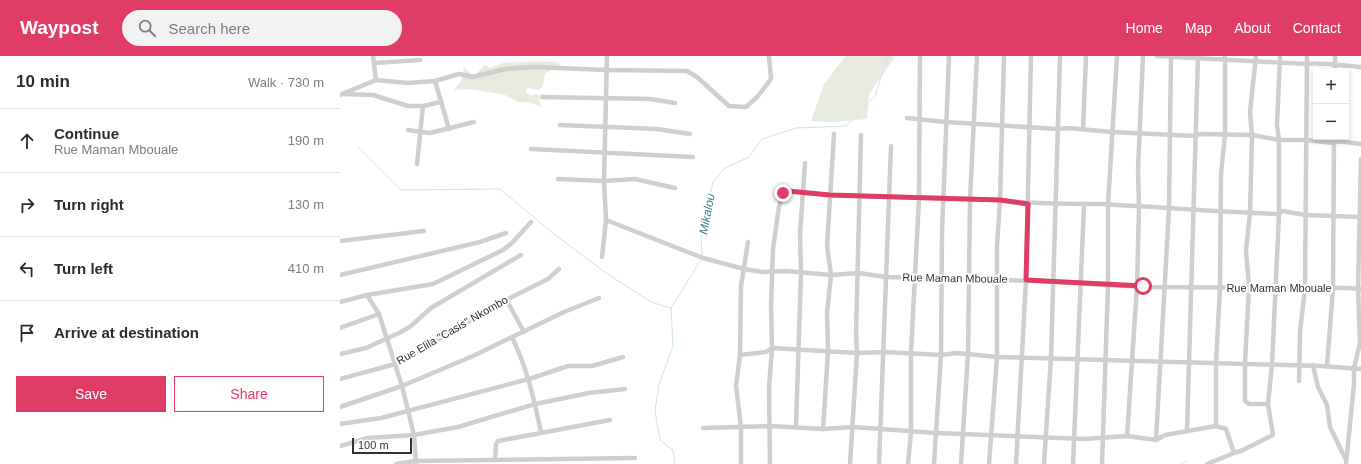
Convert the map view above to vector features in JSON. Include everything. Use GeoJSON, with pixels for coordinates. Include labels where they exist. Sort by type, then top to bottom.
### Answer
{"type":"FeatureCollection","features":[{"type":"Feature","properties":{"kind":"street"},"geometry":{"type":"LineString","coordinates":[[373,56],[376,80]]}},
{"type":"Feature","properties":{"kind":"street"},"geometry":{"type":"LineString","coordinates":[[602,257],[606,220],[604,181],[607,56]]}},
{"type":"Feature","properties":{"kind":"street"},"geometry":{"type":"LineString","coordinates":[[341,95],[376,80],[408,83],[435,81],[459,74],[473,77],[505,69],[535,67],[687,72],[697,77],[729,106],[746,107],[758,96],[771,79],[769,56]]}},
{"type":"Feature","properties":{"kind":"street"},"geometry":{"type":"LineString","coordinates":[[908,464],[911,432],[911,353],[914,277],[919,198],[920,56]]}},
{"type":"Feature","properties":{"kind":"street"},"geometry":{"type":"LineString","coordinates":[[934,464],[941,355],[943,199],[949,56]]}},
{"type":"Feature","properties":{"kind":"street"},"geometry":{"type":"LineString","coordinates":[[961,464],[968,354],[970,200],[974,125],[974,92],[977,56]]}},
{"type":"Feature","properties":{"kind":"street"},"geometry":{"type":"LineString","coordinates":[[989,464],[990,434],[997,357],[997,246],[1000,200],[1004,56]]}},
{"type":"Feature","properties":{"kind":"street"},"geometry":{"type":"LineString","coordinates":[[1016,464],[1023,358],[1026,280],[1031,128],[1031,56]]}},
{"type":"Feature","properties":{"kind":"street"},"geometry":{"type":"LineString","coordinates":[[1044,464],[1051,358],[1057,203],[1060,56]]}},
{"type":"Feature","properties":{"kind":"street"},"geometry":{"type":"LineString","coordinates":[[1083,129],[1086,56]]}},
{"type":"Feature","properties":{"kind":"street"},"geometry":{"type":"LineString","coordinates":[[1102,464],[1108,285],[1108,205],[1117,56]]}},
{"type":"Feature","properties":{"kind":"street"},"geometry":{"type":"LineString","coordinates":[[1127,436],[1137,286],[1139,207],[1138,169],[1143,56]]}},
{"type":"Feature","properties":{"kind":"street"},"geometry":{"type":"LineString","coordinates":[[1157,56],[1256,59],[1307,64],[1324,62],[1335,68],[1361,67]]}},
{"type":"Feature","properties":{"kind":"street"},"geometry":{"type":"LineString","coordinates":[[1207,464],[1272,436],[1273,433],[1268,404],[1272,364],[1279,214],[1279,140],[1277,125],[1280,56]]}},
{"type":"Feature","properties":{"kind":"street"},"geometry":{"type":"LineString","coordinates":[[1299,381],[1305,288],[1307,56]]}},
{"type":"Feature","properties":{"kind":"street"},"geometry":{"type":"LineString","coordinates":[[1335,56],[1335,68]]}},
{"type":"Feature","properties":{"kind":"street"},"geometry":{"type":"LineString","coordinates":[[1156,440],[1169,209],[1171,57]]}},
{"type":"Feature","properties":{"kind":"street"},"geometry":{"type":"LineString","coordinates":[[1187,431],[1198,58]]}},
{"type":"Feature","properties":{"kind":"street"},"geometry":{"type":"LineString","coordinates":[[1216,426],[1216,362],[1222,210],[1221,174],[1225,134],[1226,58]]}},
{"type":"Feature","properties":{"kind":"street"},"geometry":{"type":"LineString","coordinates":[[1256,59],[1250,112],[1252,135],[1250,213],[1246,250],[1249,287],[1245,363],[1246,403],[1268,404]]}},
{"type":"Feature","properties":{"kind":"street"},"geometry":{"type":"LineString","coordinates":[[374,63],[420,60]]}},
{"type":"Feature","properties":{"kind":"street"},"geometry":{"type":"LineString","coordinates":[[435,81],[449,130]]}},
{"type":"Feature","properties":{"kind":"street"},"geometry":{"type":"LineString","coordinates":[[341,95],[373,95],[404,106],[423,106],[441,102]]}},
{"type":"Feature","properties":{"kind":"street"},"geometry":{"type":"LineString","coordinates":[[542,97],[650,99],[675,103]]}},
{"type":"Feature","properties":{"kind":"street"},"geometry":{"type":"LineString","coordinates":[[418,164],[423,106]]}},
{"type":"Feature","properties":{"kind":"street"},"geometry":{"type":"LineString","coordinates":[[907,118],[974,125],[1002,125],[1058,129],[1068,128],[1112,132],[1140,132],[1196,136],[1200,134],[1252,135],[1279,140],[1307,140],[1334,143],[1337,141],[1361,144]]}},
{"type":"Feature","properties":{"kind":"street"},"geometry":{"type":"LineString","coordinates":[[408,130],[430,133],[449,130],[474,122]]}},
{"type":"Feature","properties":{"kind":"street"},"geometry":{"type":"LineString","coordinates":[[560,125],[657,129],[690,134]]}},
{"type":"Feature","properties":{"kind":"street"},"geometry":{"type":"LineString","coordinates":[[824,429],[828,351],[827,313],[831,275],[827,246],[834,134]]}},
{"type":"Feature","properties":{"kind":"street"},"geometry":{"type":"LineString","coordinates":[[850,464],[857,353],[856,334],[859,273],[861,135]]}},
{"type":"Feature","properties":{"kind":"street"},"geometry":{"type":"LineString","coordinates":[[1327,366],[1333,288],[1334,143]]}},
{"type":"Feature","properties":{"kind":"street"},"geometry":{"type":"LineString","coordinates":[[880,464],[885,352],[888,197],[891,146]]}},
{"type":"Feature","properties":{"kind":"street"},"geometry":{"type":"LineString","coordinates":[[531,149],[605,154],[693,157]]}},
{"type":"Feature","properties":{"kind":"street"},"geometry":{"type":"LineString","coordinates":[[1346,462],[1354,384],[1354,368],[1360,343],[1361,159]]}},
{"type":"Feature","properties":{"kind":"street"},"geometry":{"type":"LineString","coordinates":[[796,426],[801,273],[800,234],[805,163]]}},
{"type":"Feature","properties":{"kind":"street"},"geometry":{"type":"LineString","coordinates":[[558,179],[604,181],[645,180],[675,188]]}},
{"type":"Feature","properties":{"kind":"street"},"geometry":{"type":"LineString","coordinates":[[770,464],[769,388],[772,348],[772,272],[774,242],[783,193],[788,191],[830,195],[1000,200],[1028,204],[1057,203],[1169,209],[1222,210],[1250,213],[1279,214],[1282,212],[1306,215],[1360,217]]}},
{"type":"Feature","properties":{"kind":"street"},"geometry":{"type":"LineString","coordinates":[[1073,464],[1084,205]]}},
{"type":"Feature","properties":{"kind":"street","name":"Rue Maman Mbouale"},"geometry":{"type":"LineString","coordinates":[[606,220],[702,258],[744,269],[772,272],[786,271],[831,275],[859,273],[886,277],[1026,280],[1164,287],[1360,289]]}},
{"type":"Feature","properties":{"kind":"street"},"geometry":{"type":"LineString","coordinates":[[340,302],[367,295],[432,284],[503,250],[512,244],[531,222]]}},
{"type":"Feature","properties":{"kind":"street"},"geometry":{"type":"LineString","coordinates":[[340,241],[424,231]]}},
{"type":"Feature","properties":{"kind":"street"},"geometry":{"type":"LineString","coordinates":[[340,275],[480,242],[506,233]]}},
{"type":"Feature","properties":{"kind":"street"},"geometry":{"type":"LineString","coordinates":[[741,464],[741,427],[736,386],[740,355],[741,286],[748,242]]}},
{"type":"Feature","properties":{"kind":"street"},"geometry":{"type":"LineString","coordinates":[[340,354],[366,348],[411,326],[431,308],[521,254]]}},
{"type":"Feature","properties":{"kind":"street","name":"Rue Elila \"Casis\" Nkombo"},"geometry":{"type":"LineString","coordinates":[[340,379],[395,364],[506,299],[548,279],[559,269]]}},
{"type":"Feature","properties":{"kind":"street"},"geometry":{"type":"LineString","coordinates":[[367,295],[379,314],[402,386],[414,435],[415,463]]}},
{"type":"Feature","properties":{"kind":"street"},"geometry":{"type":"LineString","coordinates":[[340,407],[402,386],[473,356],[564,312],[599,298]]}},
{"type":"Feature","properties":{"kind":"street"},"geometry":{"type":"LineString","coordinates":[[506,299],[524,332]]}},
{"type":"Feature","properties":{"kind":"street"},"geometry":{"type":"LineString","coordinates":[[340,328],[379,314]]}},
{"type":"Feature","properties":{"kind":"street"},"geometry":{"type":"LineString","coordinates":[[512,337],[529,379],[541,432]]}},
{"type":"Feature","properties":{"kind":"street"},"geometry":{"type":"LineString","coordinates":[[740,355],[766,352],[772,348],[857,353],[885,352],[941,355],[957,353],[997,357],[1216,362],[1327,366],[1361,369]]}},
{"type":"Feature","properties":{"kind":"street"},"geometry":{"type":"LineString","coordinates":[[340,424],[375,420],[529,379],[568,366],[592,366],[623,357]]}},
{"type":"Feature","properties":{"kind":"street"},"geometry":{"type":"LineString","coordinates":[[1313,366],[1318,387],[1327,405],[1330,427],[1346,462]]}},
{"type":"Feature","properties":{"kind":"street"},"geometry":{"type":"LineString","coordinates":[[340,446],[368,438],[414,435],[458,427],[535,404],[589,393],[625,390]]}},
{"type":"Feature","properties":{"kind":"street"},"geometry":{"type":"LineString","coordinates":[[494,460],[497,442],[541,432],[610,420]]}},
{"type":"Feature","properties":{"kind":"street"},"geometry":{"type":"LineString","coordinates":[[704,428],[796,426],[824,429],[853,427],[911,432],[1073,438],[1127,436],[1156,440],[1165,435],[1216,426],[1226,429],[1234,453]]}},
{"type":"Feature","properties":{"kind":"street"},"geometry":{"type":"LineString","coordinates":[[396,464],[494,460],[635,458]]}},
{"type":"Feature","properties":{"kind":"shaded area"},"geometry":{"type":"Polygon","coordinates":[[[846,56],[894,56],[893,60],[869,94],[867,119],[833,122],[811,121],[824,84],[846,56]]]}},
{"type":"Feature","properties":{"kind":"shaded area"},"geometry":{"type":"Polygon","coordinates":[[[540,61],[556,62],[561,64],[545,74],[543,86],[538,90],[528,88],[525,92],[531,95],[538,94],[541,107],[528,102],[519,102],[505,95],[468,89],[454,90],[462,79],[464,67],[470,73],[475,75],[485,65],[490,68],[503,63],[540,61]]]}},
{"type":"Feature","properties":{"kind":"waterway","name":"Mikalou"},"geometry":{"type":"LineString","coordinates":[[702,256],[701,234],[713,182],[725,168],[749,157],[762,139],[796,128],[846,126],[875,96],[888,56]]}},
{"type":"Feature","properties":{"kind":"waterway"},"geometry":{"type":"LineString","coordinates":[[357,146],[401,190],[500,189],[554,234],[606,273],[651,302],[670,308]]}},
{"type":"Feature","properties":{"kind":"waterway","name":"Mikalou"},"geometry":{"type":"LineString","coordinates":[[675,464],[673,450],[660,440],[655,411],[659,384],[673,346],[671,308],[701,260]]}},
{"type":"Feature","properties":{"kind":"waterway"},"geometry":{"type":"LineString","coordinates":[[1181,464],[1187,461]]}},
{"type":"Feature","properties":{"kind":"route"},"geometry":{"type":"LineString","coordinates":[[783,193],[788,191],[830,195],[1000,200],[1028,204],[1026,280],[1143,286]]}}]}
